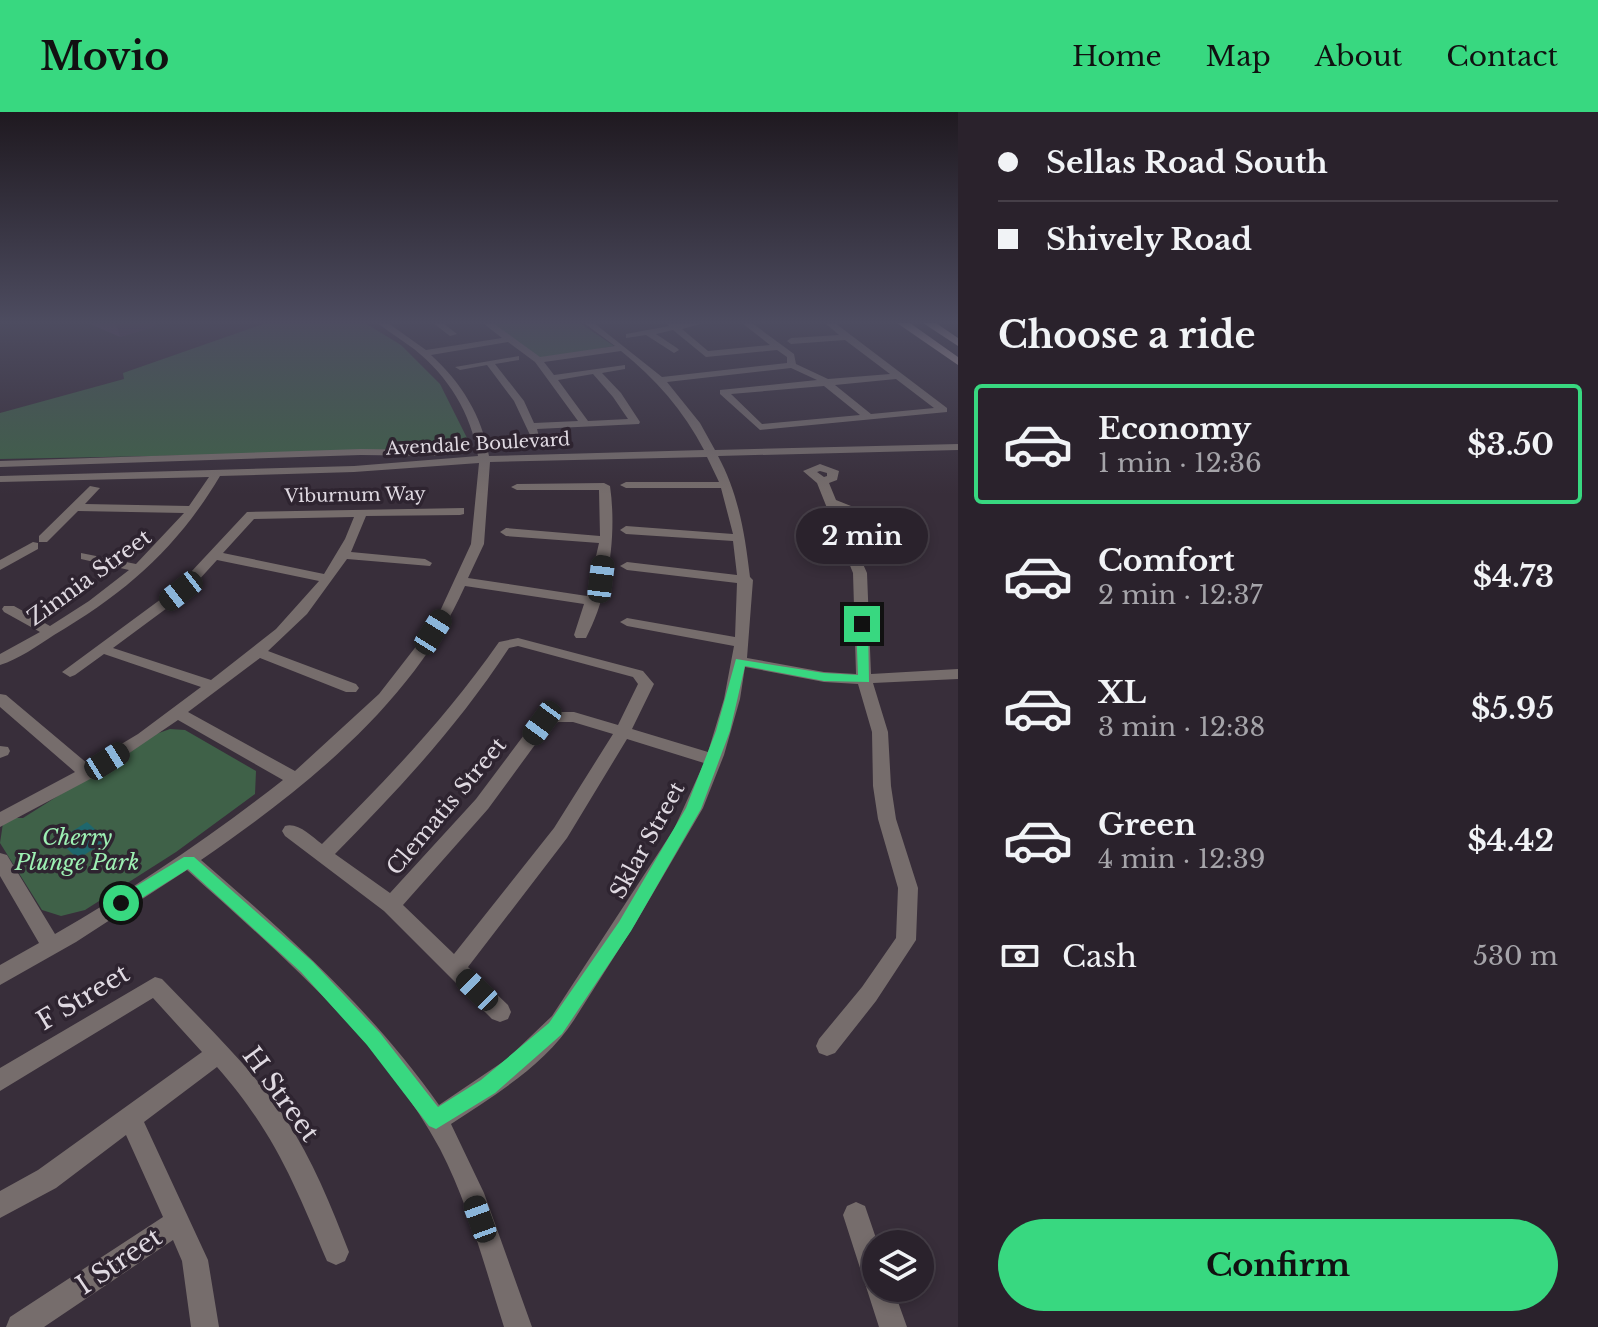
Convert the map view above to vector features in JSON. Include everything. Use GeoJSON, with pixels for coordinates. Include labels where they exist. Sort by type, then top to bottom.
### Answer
{"type":"FeatureCollection","features":[{"type":"Feature","properties":{"kind":"street"},"geometry":{"type":"LineString","coordinates":[[0,976],[189,861],[297,780],[363,719],[406,671],[465,582],[478,548],[486,511],[484,456],[478,427],[465,400],[448,380]]}},
{"type":"Feature","properties":{"kind":"street"},"geometry":{"type":"LineString","coordinates":[[503,380],[519,401],[534,431],[585,424],[635,422],[603,380]]}},
{"type":"Feature","properties":{"kind":"street"},"geometry":{"type":"LineString","coordinates":[[554,380],[585,424]]}},
{"type":"Feature","properties":{"kind":"street","name":"Sklar Street"},"geometry":{"type":"LineString","coordinates":[[436,1120],[488,1086],[555,1028],[625,926],[693,809],[723,731],[740,661],[746,580],[741,538],[726,485],[710,450],[695,424],[660,380]]}},
{"type":"Feature","properties":{"kind":"street"},"geometry":{"type":"LineString","coordinates":[[821,380],[870,418]]}},
{"type":"Feature","properties":{"kind":"street"},"geometry":{"type":"LineString","coordinates":[[860,380],[723,392],[760,427],[943,410],[903,380]]}},
{"type":"Feature","properties":{"kind":"street","name":"Avendale Boulevard"},"geometry":{"type":"LineString","coordinates":[[710,450],[958,439]]}},
{"type":"Feature","properties":{"kind":"street","name":"Avendale Boulevard"},"geometry":{"type":"LineString","coordinates":[[0,464],[361,452],[484,456],[958,447]]}},
{"type":"Feature","properties":{"kind":"street","name":"Avendale Boulevard"},"geometry":{"type":"LineString","coordinates":[[0,479],[354,469],[484,456]]}},
{"type":"Feature","properties":{"kind":"street","name":"Zinnia Street"},"geometry":{"type":"LineString","coordinates":[[0,660],[50,632],[141,569],[170,542],[217,472]]}},
{"type":"Feature","properties":{"kind":"street"},"geometry":{"type":"LineString","coordinates":[[822,481],[860,573],[864,679],[880,732],[887,819],[908,888],[906,940],[869,994],[827,1046]]}},
{"type":"Feature","properties":{"kind":"street"},"geometry":{"type":"LineString","coordinates":[[626,485],[726,485]]}},
{"type":"Feature","properties":{"kind":"street"},"geometry":{"type":"LineString","coordinates":[[517,487],[604,486],[608,505],[601,579],[581,635]]}},
{"type":"Feature","properties":{"kind":"street"},"geometry":{"type":"LineString","coordinates":[[0,566],[38,542],[78,507],[94,488]]}},
{"type":"Feature","properties":{"kind":"street"},"geometry":{"type":"LineString","coordinates":[[830,502],[867,517],[871,523],[867,530],[855,535],[850,545]]}},
{"type":"Feature","properties":{"kind":"street"},"geometry":{"type":"LineString","coordinates":[[78,507],[194,510]]}},
{"type":"Feature","properties":{"kind":"street","name":"Viburnum Way"},"geometry":{"type":"LineString","coordinates":[[216,556],[251,515],[460,511]]}},
{"type":"Feature","properties":{"kind":"street"},"geometry":{"type":"LineString","coordinates":[[0,820],[88,773],[179,714],[229,677],[285,628],[328,579],[356,532],[362,512]]}},
{"type":"Feature","properties":{"kind":"street"},"geometry":{"type":"LineString","coordinates":[[626,530],[741,538]]}},
{"type":"Feature","properties":{"kind":"street"},"geometry":{"type":"LineString","coordinates":[[506,532],[606,540]]}},
{"type":"Feature","properties":{"kind":"street"},"geometry":{"type":"LineString","coordinates":[[342,555],[425,563]]}},
{"type":"Feature","properties":{"kind":"street"},"geometry":{"type":"LineString","coordinates":[[86,556],[141,569]]}},
{"type":"Feature","properties":{"kind":"street"},"geometry":{"type":"LineString","coordinates":[[70,672],[105,650],[181,591],[216,556],[328,579]]}},
{"type":"Feature","properties":{"kind":"street"},"geometry":{"type":"LineString","coordinates":[[627,566],[746,580]]}},
{"type":"Feature","properties":{"kind":"street"},"geometry":{"type":"LineString","coordinates":[[465,582],[593,601]]}},
{"type":"Feature","properties":{"kind":"street"},"geometry":{"type":"LineString","coordinates":[[9,609],[50,632]]}},
{"type":"Feature","properties":{"kind":"street"},"geometry":{"type":"LineString","coordinates":[[627,622],[741,643]]}},
{"type":"Feature","properties":{"kind":"street"},"geometry":{"type":"LineString","coordinates":[[323,854],[407,770],[470,695],[504,645],[518,642],[638,674],[646,684],[624,733],[544,859],[455,968]]}},
{"type":"Feature","properties":{"kind":"street"},"geometry":{"type":"LineString","coordinates":[[105,650],[213,686]]}},
{"type":"Feature","properties":{"kind":"street"},"geometry":{"type":"LineString","coordinates":[[257,652],[351,688]]}},
{"type":"Feature","properties":{"kind":"street"},"geometry":{"type":"LineString","coordinates":[[740,661],[824,677],[864,679],[958,674]]}},
{"type":"Feature","properties":{"kind":"street"},"geometry":{"type":"LineString","coordinates":[[0,699],[88,773]]}},
{"type":"Feature","properties":{"kind":"street"},"geometry":{"type":"LineString","coordinates":[[179,714],[297,780]]}},
{"type":"Feature","properties":{"kind":"street","name":"Clematis Street"},"geometry":{"type":"LineString","coordinates":[[391,905],[482,804],[542,723],[556,717],[574,717],[712,759]]}},
{"type":"Feature","properties":{"kind":"street"},"geometry":{"type":"LineString","coordinates":[[291,831],[391,905],[500,1012]]}},
{"type":"Feature","properties":{"kind":"street"},"geometry":{"type":"LineString","coordinates":[[0,860],[52,946]]}},
{"type":"Feature","properties":{"kind":"street"},"geometry":{"type":"LineString","coordinates":[[189,861],[307,967],[374,1039],[436,1120],[471,1192],[518,1327]]}},
{"type":"Feature","properties":{"kind":"street","name":"H Street"},"geometry":{"type":"LineString","coordinates":[[155,986],[275,1123],[314,1193],[336,1252]]}},
{"type":"Feature","properties":{"kind":"street","name":"F Street"},"geometry":{"type":"LineString","coordinates":[[0,1080],[155,986]]}},
{"type":"Feature","properties":{"kind":"street"},"geometry":{"type":"LineString","coordinates":[[0,1205],[47,1179],[217,1054]]}},
{"type":"Feature","properties":{"kind":"street"},"geometry":{"type":"LineString","coordinates":[[130,1117],[195,1260],[205,1327]]}},
{"type":"Feature","properties":{"kind":"street"},"geometry":{"type":"LineString","coordinates":[[856,1215],[862,1233]]}},
{"type":"Feature","properties":{"kind":"street","name":"I Street"},"geometry":{"type":"LineString","coordinates":[[20,1327],[178,1222]]}},
{"type":"Feature","properties":{"kind":"street"},"geometry":{"type":"LineString","coordinates":[[885,1302],[893,1327]]}},
{"type":"Feature","properties":{"kind":"green space"},"geometry":{"type":"Polygon","coordinates":[[[121,380],[436,380],[471,446],[461,450],[0,459],[0,413],[121,380]]]}},
{"type":"Feature","properties":{"kind":"green space","name":"Cherry Plunge Park"},"geometry":{"type":"Polygon","coordinates":[[[170,729],[185,730],[256,771],[255,794],[176,852],[85,910],[61,916],[42,910],[0,843],[3,823],[23,818],[156,734],[170,729]]]}},
{"type":"Feature","properties":{"kind":"water"},"geometry":{"type":"Polygon","coordinates":[[[87,822],[107,840],[78,859],[58,840],[87,822]]]}},
{"type":"Feature","properties":{"kind":"route"},"geometry":{"type":"LineString","coordinates":[[121,903],[189,861],[307,967],[374,1039],[436,1120],[488,1086],[555,1028],[625,926],[693,809],[723,731],[740,661],[824,677],[864,679],[862,624]]}}]}
